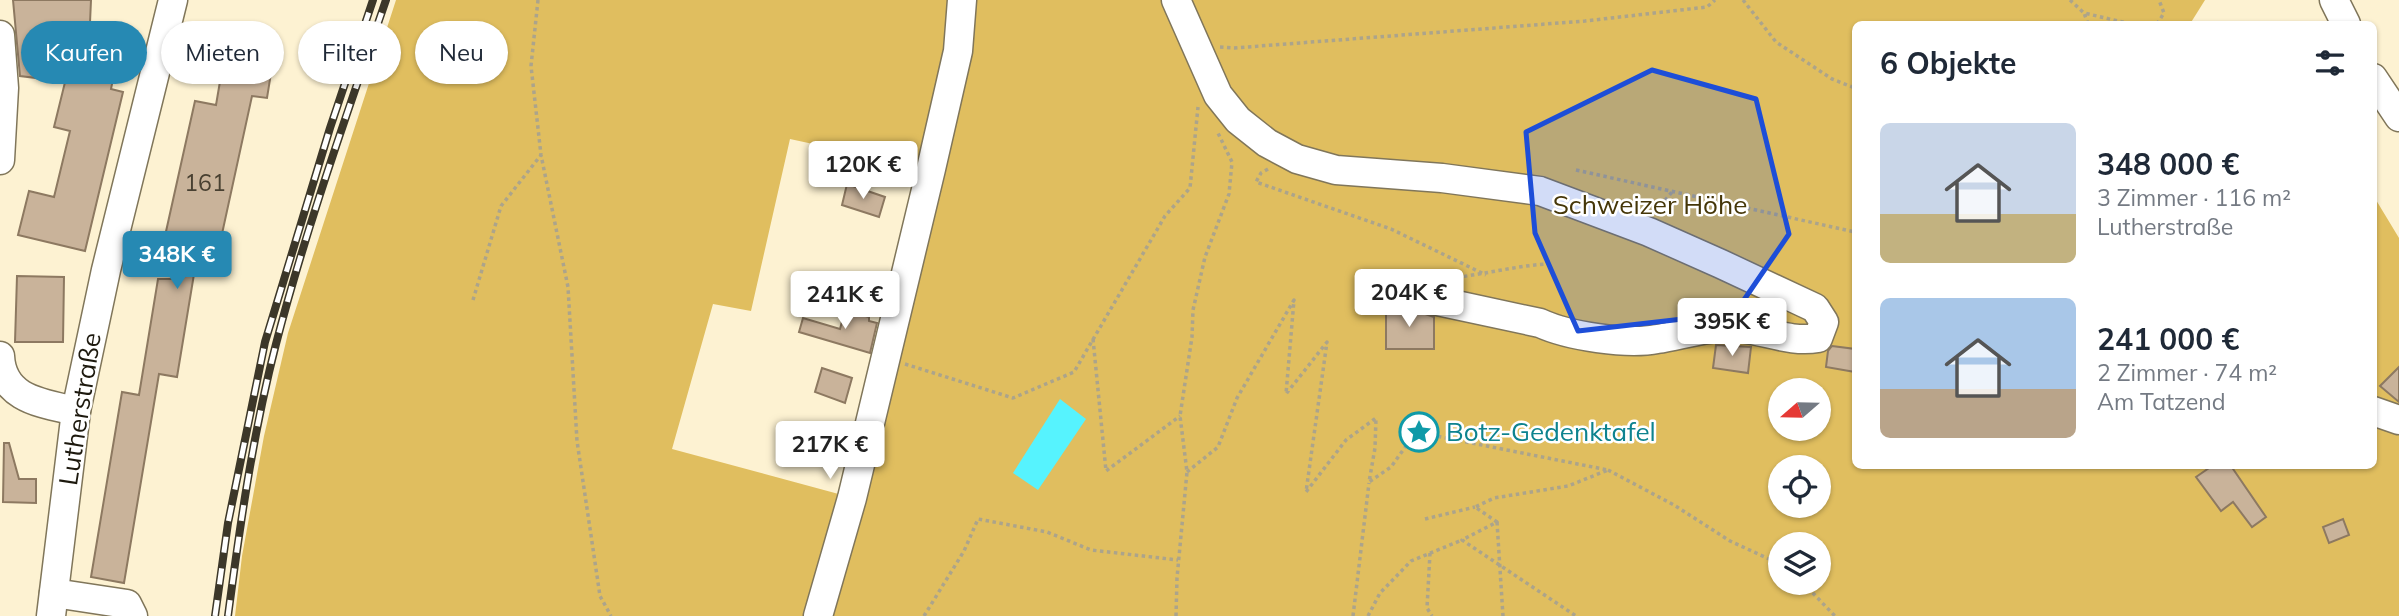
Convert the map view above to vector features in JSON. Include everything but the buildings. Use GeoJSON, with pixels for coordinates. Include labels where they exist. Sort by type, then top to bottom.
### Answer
{"type":"FeatureCollection","features":[{"type":"Feature","properties":{"kind":"street","name":"Lutherstraße"},"geometry":{"type":"LineString","coordinates":[[53,605],[75,411],[106,270],[173,0]]}},
{"type":"Feature","properties":{"kind":"street"},"geometry":{"type":"LineString","coordinates":[[818,616],[852,498],[958,51],[962,0]]}},
{"type":"Feature","properties":{"kind":"street"},"geometry":{"type":"LineString","coordinates":[[1176,0],[1218,95],[1238,120],[1266,143],[1297,159],[1336,170],[1442,178],[1540,191],[1649,232],[1721,264],[1815,308],[1824,322],[1818,338],[1803,341],[1737,327],[1632,342],[1557,331],[1540,323],[1433,300]]}},
{"type":"Feature","properties":{"kind":"street"},"geometry":{"type":"LineString","coordinates":[[2334,0],[2344,21]]}},
{"type":"Feature","properties":{"kind":"street"},"geometry":{"type":"LineString","coordinates":[[0,35],[0,160]]}},
{"type":"Feature","properties":{"kind":"street"},"geometry":{"type":"LineString","coordinates":[[2377,84],[2399,117]]}},
{"type":"Feature","properties":{"kind":"street"},"geometry":{"type":"LineString","coordinates":[[0,356],[1,367],[9,387],[37,402],[75,411]]}},
{"type":"Feature","properties":{"kind":"street"},"geometry":{"type":"LineString","coordinates":[[2377,413],[2399,421]]}},
{"type":"Feature","properties":{"kind":"street"},"geometry":{"type":"LineString","coordinates":[[53,605],[127,604],[133,616]]}},
{"type":"Feature","properties":{"kind":"path"},"geometry":{"type":"LineString","coordinates":[[538,0],[531,66],[541,155],[568,287],[577,441],[600,596],[611,616]]}},
{"type":"Feature","properties":{"kind":"path"},"geometry":{"type":"LineString","coordinates":[[1195,44],[1234,48],[1585,21],[1707,7],[1715,0]]}},
{"type":"Feature","properties":{"kind":"path"},"geometry":{"type":"LineString","coordinates":[[1743,0],[1776,41],[1832,79],[1852,87]]}},
{"type":"Feature","properties":{"kind":"path"},"geometry":{"type":"LineString","coordinates":[[2070,0],[2084,13],[2087,21]]}},
{"type":"Feature","properties":{"kind":"path"},"geometry":{"type":"LineString","coordinates":[[2159,0],[2164,13],[2159,21]]}},
{"type":"Feature","properties":{"kind":"path"},"geometry":{"type":"LineString","coordinates":[[2084,13],[2118,21]]}},
{"type":"Feature","properties":{"kind":"path"},"geometry":{"type":"LineString","coordinates":[[886,358],[1013,398],[1074,372],[1165,216],[1190,188],[1199,87],[1218,95],[1218,135],[1232,162],[1229,194],[1202,270],[1180,416],[1187,472],[1178,560],[1176,616]]}},
{"type":"Feature","properties":{"kind":"path"},"geometry":{"type":"LineString","coordinates":[[473,300],[501,206],[541,155]]}},
{"type":"Feature","properties":{"kind":"path"},"geometry":{"type":"LineString","coordinates":[[1297,159],[1275,165],[1261,173],[1256,182],[1391,229],[1486,275],[1524,265],[1547,264]]}},
{"type":"Feature","properties":{"kind":"path"},"geometry":{"type":"LineString","coordinates":[[1576,170],[1852,231]]}},
{"type":"Feature","properties":{"kind":"path"},"geometry":{"type":"LineString","coordinates":[[1187,472],[1217,447],[1237,398],[1294,300],[1286,394],[1326,342],[1306,492],[1346,440],[1376,418],[1375,448],[1353,616]]}},
{"type":"Feature","properties":{"kind":"path"},"geometry":{"type":"LineString","coordinates":[[1093,339],[1106,471],[1180,416]]}},
{"type":"Feature","properties":{"kind":"path"},"geometry":{"type":"LineString","coordinates":[[1369,482],[1391,467],[1416,432],[1608,470],[1674,505],[1730,541],[1768,558]]}},
{"type":"Feature","properties":{"kind":"path"},"geometry":{"type":"LineString","coordinates":[[1425,519],[1475,507],[1494,498],[1568,486],[1608,470]]}},
{"type":"Feature","properties":{"kind":"path"},"geometry":{"type":"LineString","coordinates":[[1475,507],[1497,522]]}},
{"type":"Feature","properties":{"kind":"path"},"geometry":{"type":"LineString","coordinates":[[923,616],[964,551],[978,519],[1047,532],[1091,550],[1178,560]]}},
{"type":"Feature","properties":{"kind":"path"},"geometry":{"type":"LineString","coordinates":[[1368,616],[1380,593],[1411,561],[1497,522]]}},
{"type":"Feature","properties":{"kind":"path"},"geometry":{"type":"LineString","coordinates":[[1497,522],[1503,616]]}},
{"type":"Feature","properties":{"kind":"path"},"geometry":{"type":"LineString","coordinates":[[1462,540],[1576,616]]}},
{"type":"Feature","properties":{"kind":"path"},"geometry":{"type":"LineString","coordinates":[[1430,553],[1427,608],[1432,616]]}},
{"type":"Feature","properties":{"kind":"path"},"geometry":{"type":"LineString","coordinates":[[1814,595],[1835,616]]}},
{"type":"Feature","properties":{"kind":"highlighted area"},"geometry":{"type":"Polygon","coordinates":[[[1652,70],[1756,99],[1789,234],[1735,313],[1578,331],[1535,233],[1526,132],[1652,70]]]}},
{"type":"Feature","properties":{"kind":"green space"},"geometry":{"type":"Polygon","coordinates":[[[396,0],[953,0],[924,168],[790,139],[751,311],[713,304],[672,449],[846,496],[812,616],[235,616],[242,556],[264,436],[288,333],[369,84],[401,84],[401,21],[389,21],[396,0]]]}},
{"type":"Feature","properties":{"kind":"green space","name":"Schweizer Höhe"},"geometry":{"type":"Polygon","coordinates":[[[968,0],[2205,0],[2192,21],[1852,21],[1852,469],[2377,469],[2377,202],[2399,238],[2399,616],[824,616],[968,0]]]}},
{"type":"Feature","properties":{"kind":"water"},"geometry":{"type":"Polygon","coordinates":[[[1060,399],[1086,419],[1038,490],[1013,473],[1060,399]]]}},
{"type":"Feature","properties":{"kind":"railway"},"geometry":{"type":"LineString","coordinates":[[215,616],[228,523],[265,342],[330,128],[373,0]]}},
{"type":"Feature","properties":{"kind":"railway"},"geometry":{"type":"LineString","coordinates":[[228,616],[242,513],[276,344],[314,214],[386,0]]}},
{"type":"Feature","properties":{"kind":"place","name":"Botz-Gedenktafel"},"geometry":{"type":"Point","coordinates":[1419,432]}}]}
